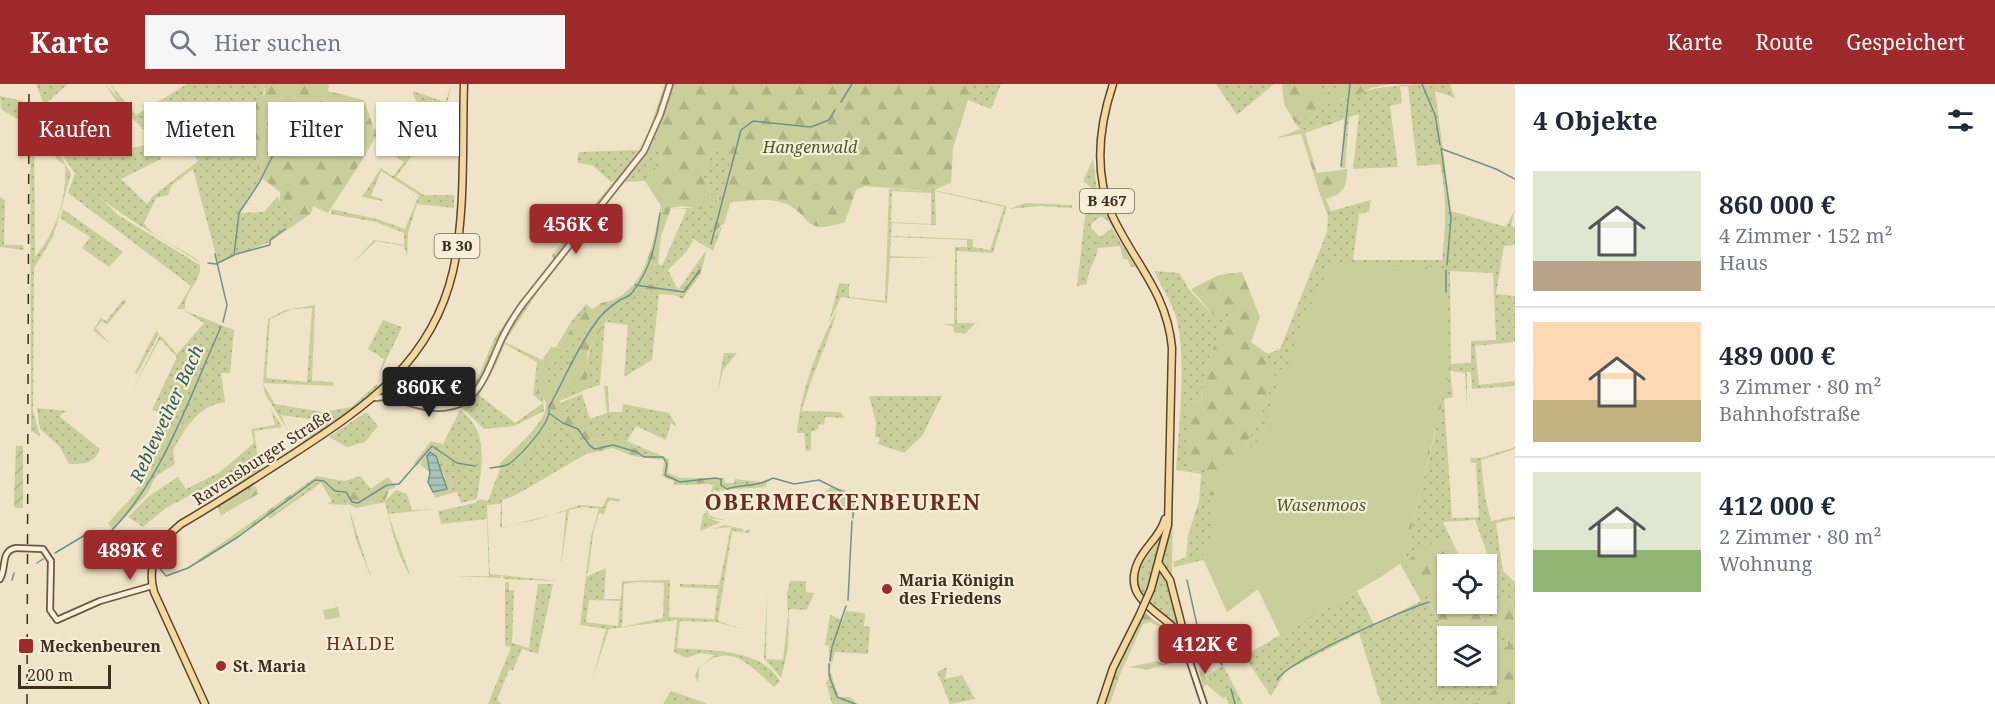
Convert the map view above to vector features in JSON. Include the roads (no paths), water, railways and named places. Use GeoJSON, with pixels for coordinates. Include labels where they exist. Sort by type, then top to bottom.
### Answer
{"type":"FeatureCollection","features":[{"type":"Feature","properties":{"kind":"main road","name":"B 30"},"geometry":{"type":"LineString","coordinates":[[385,389],[410,361],[429,333],[444,300],[452,272],[458,241],[464,84]]}},
{"type":"Feature","properties":{"kind":"main road","name":"B 467"},"geometry":{"type":"LineString","coordinates":[[1101,704],[1113,668],[1139,616],[1159,564],[1169,510],[1172,376],[1171,337],[1157,290],[1117,224],[1104,191],[1101,142],[1113,84]]}},
{"type":"Feature","properties":{"kind":"main road","name":"Ravensburger Straße"},"geometry":{"type":"LineString","coordinates":[[152,586],[157,551],[170,533],[319,437],[385,389]]}},
{"type":"Feature","properties":{"kind":"main road"},"geometry":{"type":"LineString","coordinates":[[1169,510],[1159,535],[1139,560],[1135,584],[1144,604],[1176,630],[1187,653]]}},
{"type":"Feature","properties":{"kind":"main road"},"geometry":{"type":"LineString","coordinates":[[1159,564],[1170,580],[1187,653]]}},
{"type":"Feature","properties":{"kind":"main road"},"geometry":{"type":"LineString","coordinates":[[152,586],[204,704]]}},
{"type":"Feature","properties":{"kind":"street"},"geometry":{"type":"LineString","coordinates":[[385,389],[393,396],[408,403],[446,408],[467,400],[477,391],[489,372],[507,328],[522,305],[644,151],[660,115],[670,84]]}},
{"type":"Feature","properties":{"kind":"street"},"geometry":{"type":"LineString","coordinates":[[375,398],[393,396]]}},
{"type":"Feature","properties":{"kind":"street"},"geometry":{"type":"LineString","coordinates":[[0,579],[4,572],[5,556],[11,549],[43,549],[51,561],[50,610],[52,616],[57,620],[65,619],[100,602],[152,586]]}},
{"type":"Feature","properties":{"kind":"street"},"geometry":{"type":"LineString","coordinates":[[1187,653],[1203,704]]}},
{"type":"Feature","properties":{"kind":"water"},"geometry":{"type":"Polygon","coordinates":[[[430,452],[436,456],[447,489],[433,492],[428,482],[430,473],[427,456],[430,452]]]}},
{"type":"Feature","properties":{"kind":"waterway"},"geometry":{"type":"LineString","coordinates":[[841,102],[852,84]]}},
{"type":"Feature","properties":{"kind":"waterway"},"geometry":{"type":"LineString","coordinates":[[1341,166],[1350,84]]}},
{"type":"Feature","properties":{"kind":"waterway"},"geometry":{"type":"LineString","coordinates":[[1422,84],[1435,115],[1440,145]]}},
{"type":"Feature","properties":{"kind":"waterway"},"geometry":{"type":"LineString","coordinates":[[711,244],[741,130],[753,121],[811,127],[829,120],[835,110]]}},
{"type":"Feature","properties":{"kind":"waterway"},"geometry":{"type":"LineString","coordinates":[[1441,148],[1451,218],[1447,265]]}},
{"type":"Feature","properties":{"kind":"waterway"},"geometry":{"type":"LineString","coordinates":[[1442,149],[1496,169],[1515,179]]}},
{"type":"Feature","properties":{"kind":"waterway","name":"Rebleweiher Bach"},"geometry":{"type":"LineString","coordinates":[[208,263],[216,264],[234,255],[239,213],[259,183],[272,156]]}},
{"type":"Feature","properties":{"kind":"waterway"},"geometry":{"type":"LineString","coordinates":[[549,407],[581,345],[602,314],[631,294],[639,283],[654,246],[660,213]]}},
{"type":"Feature","properties":{"kind":"waterway"},"geometry":{"type":"LineString","coordinates":[[236,254],[270,245],[270,240],[285,229]]}},
{"type":"Feature","properties":{"kind":"waterway","name":"Rebleweiher Bach"},"geometry":{"type":"LineString","coordinates":[[215,254],[227,305],[223,322]]}},
{"type":"Feature","properties":{"kind":"waterway"},"geometry":{"type":"LineString","coordinates":[[635,285],[684,292],[700,270]]}},
{"type":"Feature","properties":{"kind":"waterway"},"geometry":{"type":"LineString","coordinates":[[1446,270],[1446,292]]}},
{"type":"Feature","properties":{"kind":"waterway","name":"Rebleweiher Bach"},"geometry":{"type":"LineString","coordinates":[[106,536],[126,515],[159,465],[221,327]]}},
{"type":"Feature","properties":{"kind":"waterway"},"geometry":{"type":"LineString","coordinates":[[490,468],[507,465],[514,460],[540,431],[549,410]]}},
{"type":"Feature","properties":{"kind":"waterway"},"geometry":{"type":"LineString","coordinates":[[550,414],[578,429],[590,446],[595,449],[613,445],[637,452],[644,457],[663,457],[667,464],[665,475],[680,482],[715,478],[721,479],[721,485],[727,489],[761,483],[773,478],[794,484],[819,480],[853,497],[853,518]]}},
{"type":"Feature","properties":{"kind":"waterway"},"geometry":{"type":"LineString","coordinates":[[157,565],[166,576],[188,568],[238,537],[315,480],[324,481],[335,491],[346,492],[352,502],[358,503],[387,485],[399,484],[432,446],[457,463],[475,466]]}},
{"type":"Feature","properties":{"kind":"waterway"},"geometry":{"type":"LineString","coordinates":[[848,600],[852,521]]}},
{"type":"Feature","properties":{"kind":"waterway","name":"Rebleweiher Bach"},"geometry":{"type":"LineString","coordinates":[[55,553],[90,532],[124,540],[151,558]]}},
{"type":"Feature","properties":{"kind":"waterway"},"geometry":{"type":"LineString","coordinates":[[37,563],[43,559]]}},
{"type":"Feature","properties":{"kind":"waterway"},"geometry":{"type":"LineString","coordinates":[[12,580],[14,573]]}},
{"type":"Feature","properties":{"kind":"waterway"},"geometry":{"type":"LineString","coordinates":[[1187,580],[1199,634],[1222,665]]}},
{"type":"Feature","properties":{"kind":"waterway"},"geometry":{"type":"LineString","coordinates":[[1277,680],[1301,661],[1323,649],[1372,625],[1429,602]]}},
{"type":"Feature","properties":{"kind":"waterway"},"geometry":{"type":"LineString","coordinates":[[830,661],[832,647],[846,606]]}},
{"type":"Feature","properties":{"kind":"waterway"},"geometry":{"type":"LineString","coordinates":[[829,664],[829,675],[837,697],[855,704]]}},
{"type":"Feature","properties":{"kind":"waterway"},"geometry":{"type":"LineString","coordinates":[[1231,689],[1235,704]]}},
{"type":"Feature","properties":{"kind":"railway"},"geometry":{"type":"LineString","coordinates":[[27,704],[29,84]]}},
{"type":"Feature","properties":{"kind":"place","name":"Maria Königin des Friedens"},"geometry":{"type":"Point","coordinates":[887,589]}},
{"type":"Feature","properties":{"kind":"place","name":"Meckenbeuren"},"geometry":{"type":"Point","coordinates":[26,646]}},
{"type":"Feature","properties":{"kind":"place","name":"St. Maria"},"geometry":{"type":"Point","coordinates":[221,666]}},
{"type":"Feature","properties":{"kind":"district","name":"OBERMECKENBEUREN"},"geometry":{"type":"Point","coordinates":[843,502]}},
{"type":"Feature","properties":{"kind":"district","name":"HALDE"},"geometry":{"type":"Point","coordinates":[361,644]}},
{"type":"Feature","properties":{"kind":"park label","name":"Hangenwald"},"geometry":{"type":"Point","coordinates":[810,147]}},
{"type":"Feature","properties":{"kind":"park label","name":"Wasenmoos"},"geometry":{"type":"Point","coordinates":[1321,505]}}]}
